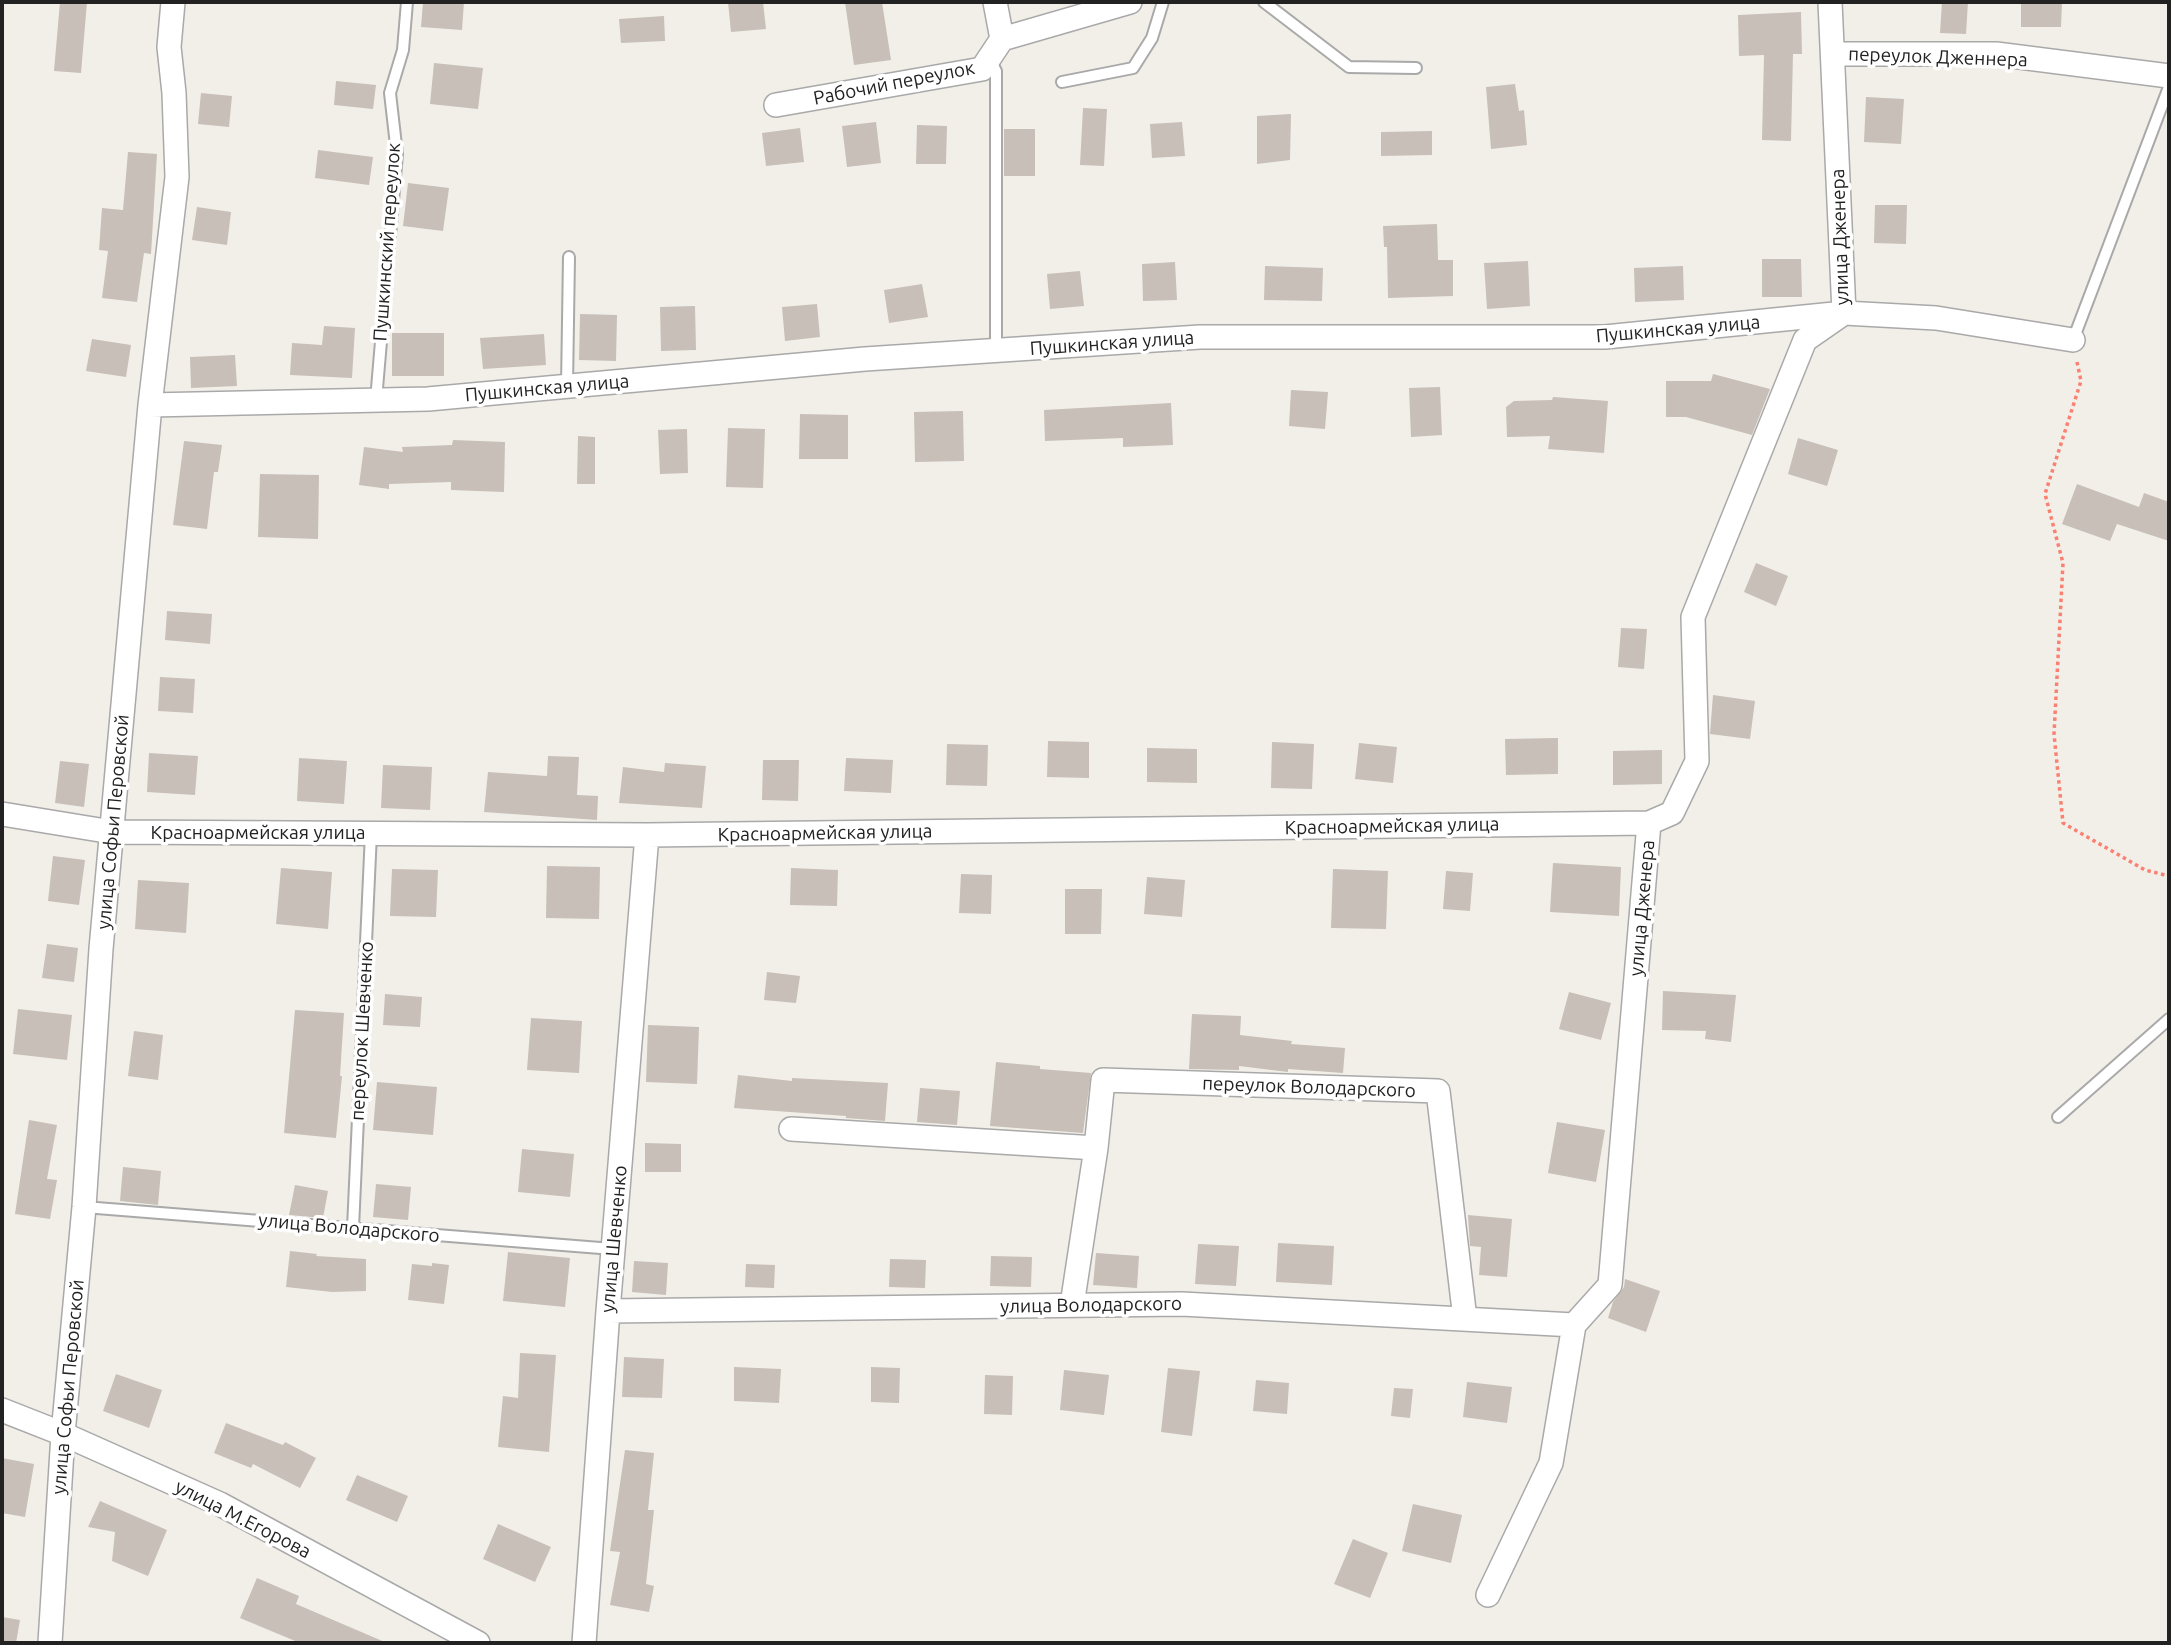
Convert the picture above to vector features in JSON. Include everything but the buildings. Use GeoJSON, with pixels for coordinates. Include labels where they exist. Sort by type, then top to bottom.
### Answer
{"type":"FeatureCollection","features":[{"type":"Feature","properties":{"kind":"street","name":"улица Софьи Перовской"},"geometry":{"type":"LineString","coordinates":[[50,1643],[63,1434],[84,1206],[100,963],[150,405],[177,177],[174,93],[169,47],[173,2]]}},
{"type":"Feature","properties":{"kind":"street"},"geometry":{"type":"LineString","coordinates":[[995,2],[1002,38],[1130,2]]}},
{"type":"Feature","properties":{"kind":"street","name":"улица Дженера"},"geometry":{"type":"LineString","coordinates":[[1574,1325],[1610,1285],[1650,823],[1672,813],[1697,761],[1693,617],[1805,340],[1844,313],[1830,2]]}},
{"type":"Feature","properties":{"kind":"street","name":"Рабочий переулок"},"geometry":{"type":"LineString","coordinates":[[776,105],[982,69],[1002,38]]}},
{"type":"Feature","properties":{"kind":"street","name":"переулок Дженнера"},"geometry":{"type":"LineString","coordinates":[[1833,54],[1996,54],[2169,76]]}},
{"type":"Feature","properties":{"kind":"street","name":"Пушкинская улица"},"geometry":{"type":"LineString","coordinates":[[150,405],[428,399],[865,359],[1200,337],[1605,337],[1844,313],[1936,318],[2073,340]]}},
{"type":"Feature","properties":{"kind":"street","name":"Красноармейская улица"},"geometry":{"type":"LineString","coordinates":[[2,814],[112,832],[647,835],[1650,823]]}},
{"type":"Feature","properties":{"kind":"street","name":"улица Шевченко"},"geometry":{"type":"LineString","coordinates":[[584,1643],[647,835]]}},
{"type":"Feature","properties":{"kind":"street","name":"переулок Володарского"},"geometry":{"type":"LineString","coordinates":[[1072,1305],[1096,1148],[1103,1080],[1438,1091],[1465,1319]]}},
{"type":"Feature","properties":{"kind":"street"},"geometry":{"type":"LineString","coordinates":[[790,1129],[1096,1148]]}},
{"type":"Feature","properties":{"kind":"street","name":"улица Володарского"},"geometry":{"type":"LineString","coordinates":[[608,1311],[1182,1304],[1574,1325]]}},
{"type":"Feature","properties":{"kind":"street"},"geometry":{"type":"LineString","coordinates":[[1488,1595],[1551,1463],[1574,1325]]}},
{"type":"Feature","properties":{"kind":"street","name":"улица М.Егорова"},"geometry":{"type":"LineString","coordinates":[[2,1410],[63,1434],[220,1504],[478,1643]]}},
{"type":"Feature","properties":{"kind":"lane","name":"Пушкинский переулок"},"geometry":{"type":"LineString","coordinates":[[376,400],[397,154],[390,93],[403,50],[407,2]]}},
{"type":"Feature","properties":{"kind":"lane"},"geometry":{"type":"LineString","coordinates":[[1062,82],[1133,68],[1152,38],[1163,2]]}},
{"type":"Feature","properties":{"kind":"lane"},"geometry":{"type":"LineString","coordinates":[[1264,2],[1349,67],[1416,68]]}},
{"type":"Feature","properties":{"kind":"lane"},"geometry":{"type":"LineString","coordinates":[[989,58],[996,71],[996,351]]}},
{"type":"Feature","properties":{"kind":"lane"},"geometry":{"type":"LineString","coordinates":[[2073,340],[2169,87]]}},
{"type":"Feature","properties":{"kind":"lane"},"geometry":{"type":"LineString","coordinates":[[567,386],[569,257]]}},
{"type":"Feature","properties":{"kind":"lane","name":"переулок Шевченко"},"geometry":{"type":"LineString","coordinates":[[353,1228],[371,833]]}},
{"type":"Feature","properties":{"kind":"lane"},"geometry":{"type":"LineString","coordinates":[[2058,1117],[2169,1019]]}},
{"type":"Feature","properties":{"kind":"lane","name":"улица Володарского"},"geometry":{"type":"LineString","coordinates":[[84,1206],[613,1249]]}},
{"type":"Feature","properties":{"kind":"path"},"geometry":{"type":"LineString","coordinates":[[2073,340],[2081,381],[2045,494],[2063,563],[2054,734],[2063,823],[2145,870],[2169,876]]}}]}
